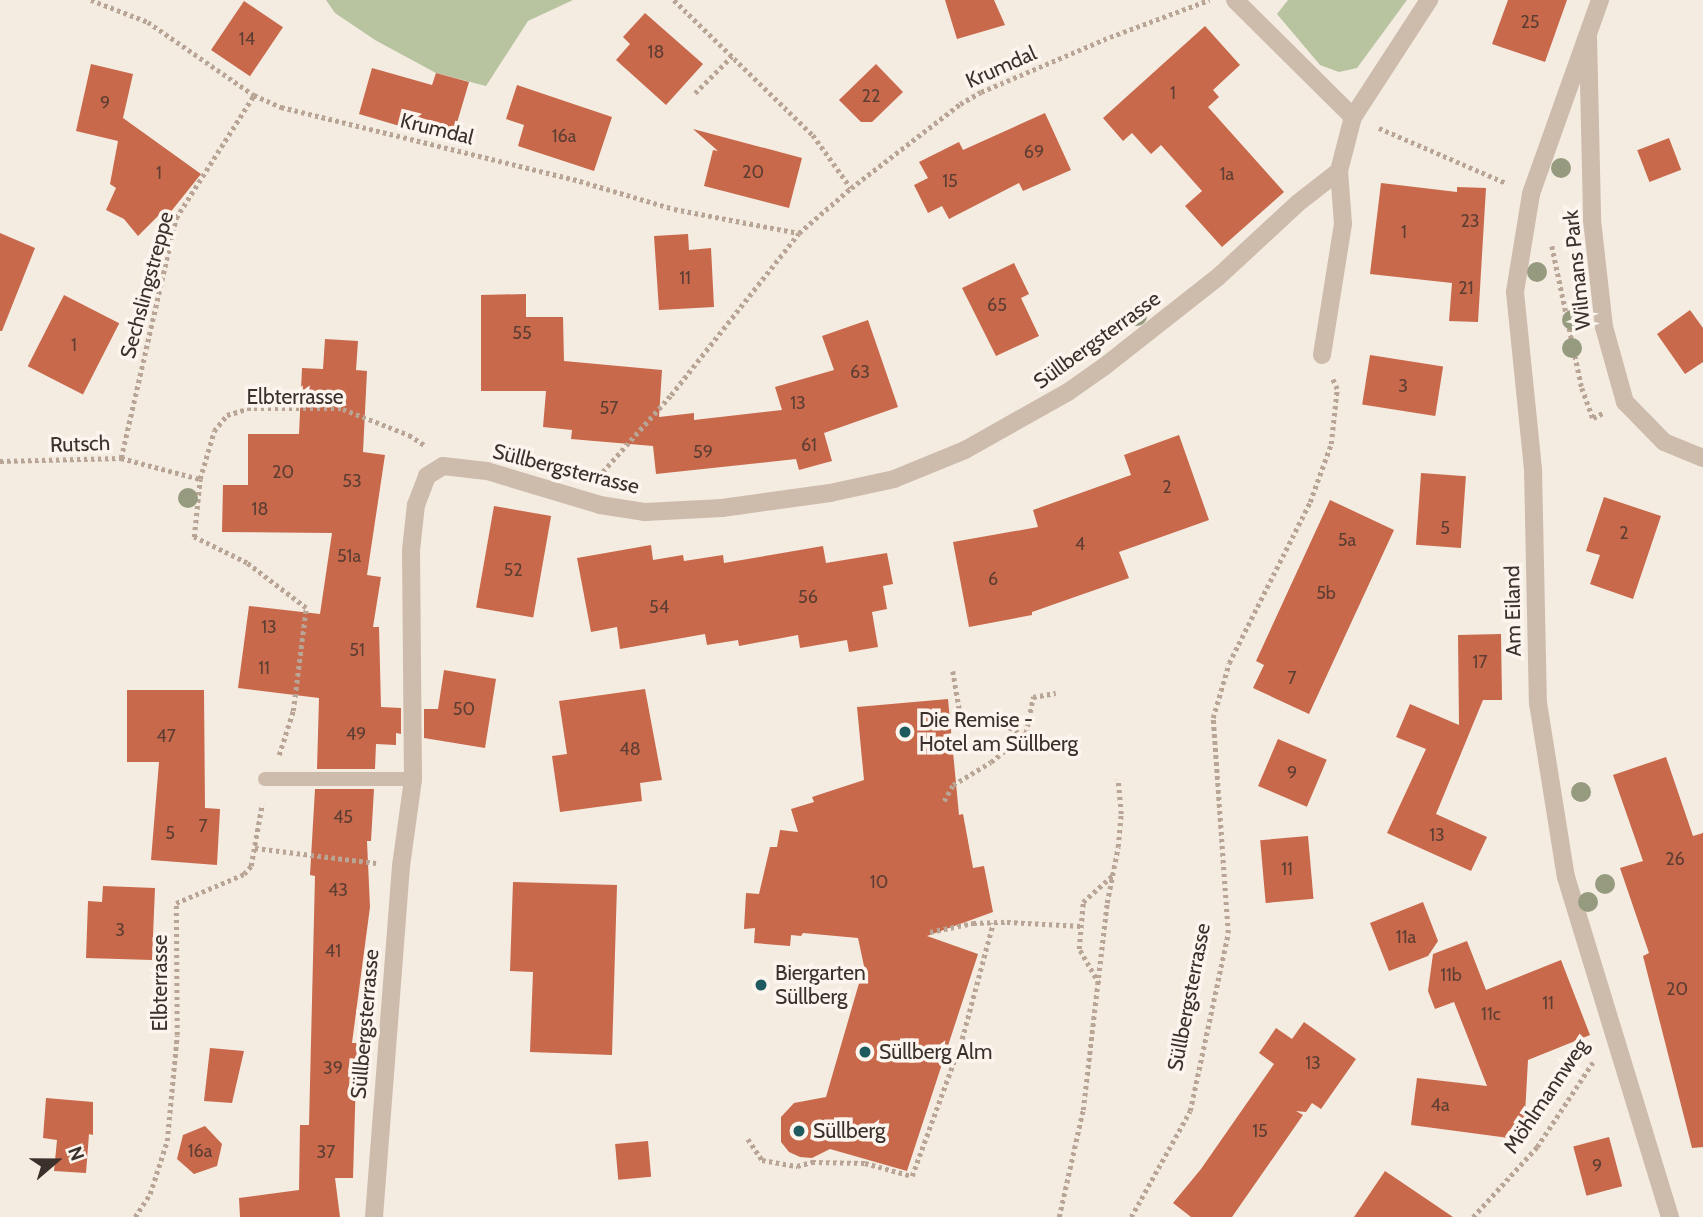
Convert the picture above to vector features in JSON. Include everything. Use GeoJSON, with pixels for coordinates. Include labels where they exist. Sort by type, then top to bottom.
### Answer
{"type":"FeatureCollection","features":[{"type":"Feature","properties":{"kind":"street"},"geometry":{"type":"LineString","coordinates":[[1235,0],[1353,117]]}},
{"type":"Feature","properties":{"kind":"street"},"geometry":{"type":"LineString","coordinates":[[1322,355],[1343,224],[1339,171],[1353,117],[1429,0]]}},
{"type":"Feature","properties":{"kind":"street","name":"Am Eiland"},"geometry":{"type":"LineString","coordinates":[[1600,0],[1531,194],[1515,292],[1533,469],[1538,703],[1566,877],[1612,1020],[1670,1217]]}},
{"type":"Feature","properties":{"kind":"street","name":"Wilmans Park"},"geometry":{"type":"LineString","coordinates":[[1588,33],[1592,220],[1604,327],[1625,402],[1664,442],[1703,458]]}},
{"type":"Feature","properties":{"kind":"street","name":"Süllbergsterrasse"},"geometry":{"type":"LineString","coordinates":[[374,1217],[401,866],[412,779],[411,550],[416,505],[427,476],[443,466],[480,470],[578,498],[645,512],[682,512],[830,493],[894,479],[929,467],[1022,419],[1105,366],[1217,278],[1298,203],[1339,171]]}},
{"type":"Feature","properties":{"kind":"lane"},"geometry":{"type":"LineString","coordinates":[[265,779],[412,779]]}},
{"type":"Feature","properties":{"kind":"path","name":"Krumdal"},"geometry":{"type":"LineString","coordinates":[[91,0],[148,22],[254,95],[281,107],[573,178],[674,209],[799,233]]}},
{"type":"Feature","properties":{"kind":"path"},"geometry":{"type":"LineString","coordinates":[[674,0],[813,135],[851,188]]}},
{"type":"Feature","properties":{"kind":"path","name":"Krumdal"},"geometry":{"type":"LineString","coordinates":[[578,498],[671,395],[799,233],[851,188],[960,104],[981,92],[1110,37],[1210,0]]}},
{"type":"Feature","properties":{"kind":"path"},"geometry":{"type":"LineString","coordinates":[[695,93],[733,55]]}},
{"type":"Feature","properties":{"kind":"path","name":"Sechslingstreppe"},"geometry":{"type":"LineString","coordinates":[[121,458],[177,218],[254,95]]}},
{"type":"Feature","properties":{"kind":"path","name":"Süllbergsterrasse"},"geometry":{"type":"LineString","coordinates":[[1131,1217],[1190,1111],[1228,933],[1213,718],[1229,663],[1310,502],[1331,444],[1337,389],[1322,355]]}},
{"type":"Feature","properties":{"kind":"path","name":"Elbterrasse"},"geometry":{"type":"LineString","coordinates":[[278,757],[293,711],[306,608],[247,563],[194,537],[201,480],[214,431],[227,415],[247,410],[343,408],[409,435]]}},
{"type":"Feature","properties":{"kind":"path","name":"Rutsch"},"geometry":{"type":"LineString","coordinates":[[0,461],[121,458],[201,480]]}},
{"type":"Feature","properties":{"kind":"path"},"geometry":{"type":"LineString","coordinates":[[953,671],[962,725],[1003,724],[1026,733],[1041,744]]}},
{"type":"Feature","properties":{"kind":"path"},"geometry":{"type":"LineString","coordinates":[[944,802],[953,785],[991,762],[1026,733],[1033,697],[1056,693]]}},
{"type":"Feature","properties":{"kind":"path"},"geometry":{"type":"LineString","coordinates":[[1059,1217],[1083,1111],[1100,985],[1121,814],[1118,779]]}},
{"type":"Feature","properties":{"kind":"path","name":"Elbterrasse"},"geometry":{"type":"LineString","coordinates":[[135,1217],[150,1194],[167,1141],[177,1035],[176,903],[244,874],[251,866],[262,802]]}},
{"type":"Feature","properties":{"kind":"path"},"geometry":{"type":"LineString","coordinates":[[255,848],[401,866]]}},
{"type":"Feature","properties":{"kind":"path"},"geometry":{"type":"LineString","coordinates":[[1100,985],[1079,949],[1083,902],[1112,876]]}},
{"type":"Feature","properties":{"kind":"path"},"geometry":{"type":"LineString","coordinates":[[930,932],[993,923],[1081,926]]}},
{"type":"Feature","properties":{"kind":"path"},"geometry":{"type":"LineString","coordinates":[[748,1139],[762,1160],[797,1166],[812,1162],[865,1163],[912,1176],[961,1039],[993,923]]}},
{"type":"Feature","properties":{"kind":"path","name":"Möhlmannweg"},"geometry":{"type":"LineString","coordinates":[[1472,1217],[1537,1147],[1593,1062],[1612,1020]]}},
{"type":"Feature","properties":{"kind":"green space"},"geometry":{"type":"Polygon","coordinates":[[[326,0],[573,0],[528,21],[486,86],[436,73],[375,40],[335,13],[326,0]]]}},
{"type":"Feature","properties":{"kind":"green space"},"geometry":{"type":"Polygon","coordinates":[[[1288,0],[1407,0],[1357,68],[1339,72],[1320,65],[1277,14],[1288,0]]]}},
{"type":"Feature","properties":{"kind":"building"},"geometry":{"type":"Polygon","coordinates":[[[945,0],[994,0],[1005,25],[957,39],[945,0]]]}},
{"type":"Feature","properties":{"kind":"building"},"geometry":{"type":"Polygon","coordinates":[[[1508,0],[1567,0],[1545,62],[1492,44],[1508,0]]]}},
{"type":"Feature","properties":{"kind":"building"},"geometry":{"type":"Polygon","coordinates":[[[244,1],[283,27],[250,76],[211,50],[244,1]]]}},
{"type":"Feature","properties":{"kind":"building"},"geometry":{"type":"Polygon","coordinates":[[[645,13],[703,64],[666,105],[616,60],[630,44],[623,37],[645,13]]]}},
{"type":"Feature","properties":{"kind":"building"},"geometry":{"type":"Polygon","coordinates":[[[1205,26],[1240,65],[1213,90],[1219,97],[1208,107],[1284,192],[1222,247],[1185,206],[1202,191],[1161,145],[1151,154],[1132,133],[1123,141],[1103,118],[1205,26]]]}},
{"type":"Feature","properties":{"kind":"building"},"geometry":{"type":"Polygon","coordinates":[[[91,64],[133,74],[123,118],[201,174],[169,214],[165,209],[138,236],[124,219],[106,210],[116,188],[110,184],[118,141],[76,131],[91,64]]]}},
{"type":"Feature","properties":{"kind":"building"},"geometry":{"type":"Polygon","coordinates":[[[876,64],[903,92],[872,122],[861,122],[839,100],[876,64]]]}},
{"type":"Feature","properties":{"kind":"building"},"geometry":{"type":"Polygon","coordinates":[[[372,68],[432,85],[436,73],[469,82],[454,133],[422,124],[420,132],[359,114],[372,68]]]}},
{"type":"Feature","properties":{"kind":"building"},"geometry":{"type":"Polygon","coordinates":[[[517,85],[612,117],[594,171],[518,146],[524,125],[506,119],[517,85]]]}},
{"type":"Feature","properties":{"kind":"building"},"geometry":{"type":"Polygon","coordinates":[[[1045,113],[1071,170],[1023,191],[1019,183],[949,219],[942,206],[928,213],[914,185],[928,178],[919,162],[959,142],[963,150],[1045,113]]]}},
{"type":"Feature","properties":{"kind":"building"},"geometry":{"type":"Polygon","coordinates":[[[693,129],[802,158],[789,208],[704,186],[713,150],[718,151],[693,129]]]}},
{"type":"Feature","properties":{"kind":"building"},"geometry":{"type":"Polygon","coordinates":[[[1669,138],[1681,170],[1649,182],[1637,150],[1669,138]]]}},
{"type":"Feature","properties":{"kind":"building"},"geometry":{"type":"Polygon","coordinates":[[[1381,183],[1457,192],[1457,187],[1486,188],[1478,322],[1449,321],[1452,283],[1370,274],[1381,183]]]}},
{"type":"Feature","properties":{"kind":"building"},"geometry":{"type":"Polygon","coordinates":[[[0,233],[35,248],[2,331],[0,331],[0,233]]]}},
{"type":"Feature","properties":{"kind":"building"},"geometry":{"type":"Polygon","coordinates":[[[688,234],[689,250],[711,248],[714,307],[659,310],[654,236],[688,234]]]}},
{"type":"Feature","properties":{"kind":"building"},"geometry":{"type":"Polygon","coordinates":[[[1014,263],[1029,294],[1021,298],[1039,336],[996,356],[962,288],[1014,263]]]}},
{"type":"Feature","properties":{"kind":"building"},"geometry":{"type":"Polygon","coordinates":[[[526,294],[526,317],[563,317],[564,361],[662,370],[659,417],[694,413],[694,420],[782,410],[775,387],[834,370],[822,336],[868,320],[898,407],[824,433],[832,461],[799,470],[796,459],[656,474],[653,446],[571,439],[572,430],[543,427],[546,391],[481,391],[481,295],[526,294]]]}},
{"type":"Feature","properties":{"kind":"building"},"geometry":{"type":"Polygon","coordinates":[[[64,295],[119,323],[83,394],[28,366],[64,295]]]}},
{"type":"Feature","properties":{"kind":"building"},"geometry":{"type":"Polygon","coordinates":[[[1690,310],[1703,328],[1703,362],[1685,374],[1657,334],[1690,310]]]}},
{"type":"Feature","properties":{"kind":"building"},"geometry":{"type":"Polygon","coordinates":[[[325,339],[358,341],[356,370],[367,371],[363,452],[385,455],[367,575],[381,577],[373,627],[379,627],[381,707],[401,708],[401,734],[396,733],[396,745],[376,744],[375,769],[317,769],[319,698],[238,688],[249,606],[320,614],[332,533],[222,532],[223,485],[248,485],[248,434],[299,434],[302,368],[323,369],[325,339]]]}},
{"type":"Feature","properties":{"kind":"building"},"geometry":{"type":"Polygon","coordinates":[[[1370,355],[1443,367],[1435,416],[1362,404],[1370,355]]]}},
{"type":"Feature","properties":{"kind":"building"},"geometry":{"type":"Polygon","coordinates":[[[1179,435],[1209,520],[1119,552],[1129,578],[1032,612],[1032,615],[969,627],[953,542],[1038,527],[1033,510],[1131,475],[1124,455],[1179,435]]]}},
{"type":"Feature","properties":{"kind":"building"},"geometry":{"type":"Polygon","coordinates":[[[1421,473],[1466,476],[1461,548],[1416,545],[1421,473]]]}},
{"type":"Feature","properties":{"kind":"building"},"geometry":{"type":"Polygon","coordinates":[[[1604,497],[1661,516],[1633,599],[1590,584],[1600,555],[1586,551],[1604,497]]]}},
{"type":"Feature","properties":{"kind":"building"},"geometry":{"type":"Polygon","coordinates":[[[1330,500],[1394,530],[1309,714],[1253,688],[1264,665],[1256,661],[1330,500]]]}},
{"type":"Feature","properties":{"kind":"building"},"geometry":{"type":"Polygon","coordinates":[[[494,506],[551,516],[533,618],[476,607],[494,506]]]}},
{"type":"Feature","properties":{"kind":"building"},"geometry":{"type":"Polygon","coordinates":[[[651,545],[653,560],[683,555],[684,561],[723,555],[724,563],[823,546],[826,563],[887,553],[893,584],[883,586],[887,609],[872,612],[878,647],[849,652],[847,640],[800,648],[798,635],[739,646],[738,640],[707,645],[705,634],[620,649],[617,627],[591,632],[577,558],[651,545]]]}},
{"type":"Feature","properties":{"kind":"building"},"geometry":{"type":"Polygon","coordinates":[[[1501,634],[1502,700],[1483,700],[1436,814],[1487,837],[1471,871],[1387,833],[1426,749],[1396,737],[1410,704],[1459,725],[1458,635],[1501,634]]]}},
{"type":"Feature","properties":{"kind":"building"},"geometry":{"type":"Polygon","coordinates":[[[444,670],[496,679],[485,748],[424,738],[424,709],[438,709],[444,670]]]}},
{"type":"Feature","properties":{"kind":"building"},"geometry":{"type":"Polygon","coordinates":[[[645,689],[662,780],[640,783],[642,801],[560,812],[552,756],[567,754],[559,701],[645,689]]]}},
{"type":"Feature","properties":{"kind":"building"},"geometry":{"type":"Polygon","coordinates":[[[127,690],[204,690],[205,808],[220,809],[217,865],[151,860],[159,762],[127,762],[127,690]]]}},
{"type":"Feature","properties":{"kind":"building"},"geometry":{"type":"Polygon","coordinates":[[[948,699],[959,815],[963,814],[973,868],[984,866],[993,912],[927,936],[978,954],[907,1171],[830,1149],[812,1158],[800,1157],[789,1152],[781,1142],[781,1117],[794,1103],[826,1097],[864,966],[858,938],[803,933],[801,936],[791,935],[790,946],[754,943],[755,928],[744,929],[746,893],[759,894],[770,847],[777,847],[780,830],[798,832],[791,809],[814,802],[812,797],[864,780],[857,707],[948,699]]]}},
{"type":"Feature","properties":{"kind":"building"},"geometry":{"type":"Polygon","coordinates":[[[1278,739],[1327,760],[1307,807],[1258,786],[1278,739]]]}},
{"type":"Feature","properties":{"kind":"building"},"geometry":{"type":"Polygon","coordinates":[[[1666,757],[1693,836],[1703,833],[1703,1147],[1692,1148],[1643,956],[1649,953],[1620,868],[1643,861],[1613,775],[1666,757]]]}},
{"type":"Feature","properties":{"kind":"building"},"geometry":{"type":"Polygon","coordinates":[[[315,789],[374,789],[371,841],[367,841],[370,907],[352,1043],[357,1043],[353,1178],[335,1178],[340,1217],[240,1217],[239,1198],[299,1190],[300,1125],[309,1125],[315,876],[310,875],[315,789]]]}},
{"type":"Feature","properties":{"kind":"building"},"geometry":{"type":"Polygon","coordinates":[[[1308,836],[1313,899],[1266,903],[1260,840],[1308,836]]]}},
{"type":"Feature","properties":{"kind":"building"},"geometry":{"type":"Polygon","coordinates":[[[513,882],[617,885],[612,1055],[530,1052],[533,972],[510,971],[513,882]]]}},
{"type":"Feature","properties":{"kind":"building"},"geometry":{"type":"Polygon","coordinates":[[[103,886],[155,888],[152,960],[86,958],[88,901],[102,902],[103,886]]]}},
{"type":"Feature","properties":{"kind":"building"},"geometry":{"type":"Polygon","coordinates":[[[1423,902],[1438,941],[1428,956],[1389,971],[1370,923],[1423,902]]]}},
{"type":"Feature","properties":{"kind":"building"},"geometry":{"type":"Polygon","coordinates":[[[1467,941],[1486,990],[1561,960],[1590,1035],[1528,1060],[1524,1132],[1509,1131],[1509,1138],[1411,1125],[1417,1078],[1487,1086],[1454,1002],[1435,1009],[1428,991],[1433,954],[1467,941]]]}},
{"type":"Feature","properties":{"kind":"building"},"geometry":{"type":"Polygon","coordinates":[[[1304,1022],[1356,1059],[1321,1109],[1312,1103],[1306,1112],[1296,1111],[1303,1115],[1232,1217],[1191,1217],[1173,1203],[1201,1169],[1274,1064],[1259,1053],[1276,1028],[1292,1039],[1304,1022]]]}},
{"type":"Feature","properties":{"kind":"building"},"geometry":{"type":"Polygon","coordinates":[[[210,1048],[244,1051],[232,1103],[204,1101],[210,1048]]]}},
{"type":"Feature","properties":{"kind":"building"},"geometry":{"type":"Polygon","coordinates":[[[46,1098],[93,1102],[93,1135],[89,1134],[86,1173],[54,1171],[57,1140],[43,1138],[46,1098]]]}},
{"type":"Feature","properties":{"kind":"building"},"geometry":{"type":"Polygon","coordinates":[[[205,1126],[222,1144],[217,1166],[194,1174],[177,1159],[183,1135],[205,1126]]]}},
{"type":"Feature","properties":{"kind":"building"},"geometry":{"type":"Polygon","coordinates":[[[1609,1137],[1622,1186],[1586,1196],[1573,1147],[1609,1137]]]}},
{"type":"Feature","properties":{"kind":"building"},"geometry":{"type":"Polygon","coordinates":[[[648,1141],[651,1177],[618,1180],[615,1144],[648,1141]]]}},
{"type":"Feature","properties":{"kind":"building"},"geometry":{"type":"Polygon","coordinates":[[[1385,1171],[1453,1217],[1354,1217],[1385,1171]]]}},
{"type":"Feature","properties":{"kind":"place","name":"Die Remise - Hotel am Süllberg"},"geometry":{"type":"Point","coordinates":[905,732]}},
{"type":"Feature","properties":{"kind":"place","name":"Biergarten Süllberg"},"geometry":{"type":"Point","coordinates":[761,985]}},
{"type":"Feature","properties":{"kind":"place","name":"Süllberg Alm"},"geometry":{"type":"Point","coordinates":[865,1052]}},
{"type":"Feature","properties":{"kind":"place","name":"Süllberg"},"geometry":{"type":"Point","coordinates":[799,1131]}}]}
